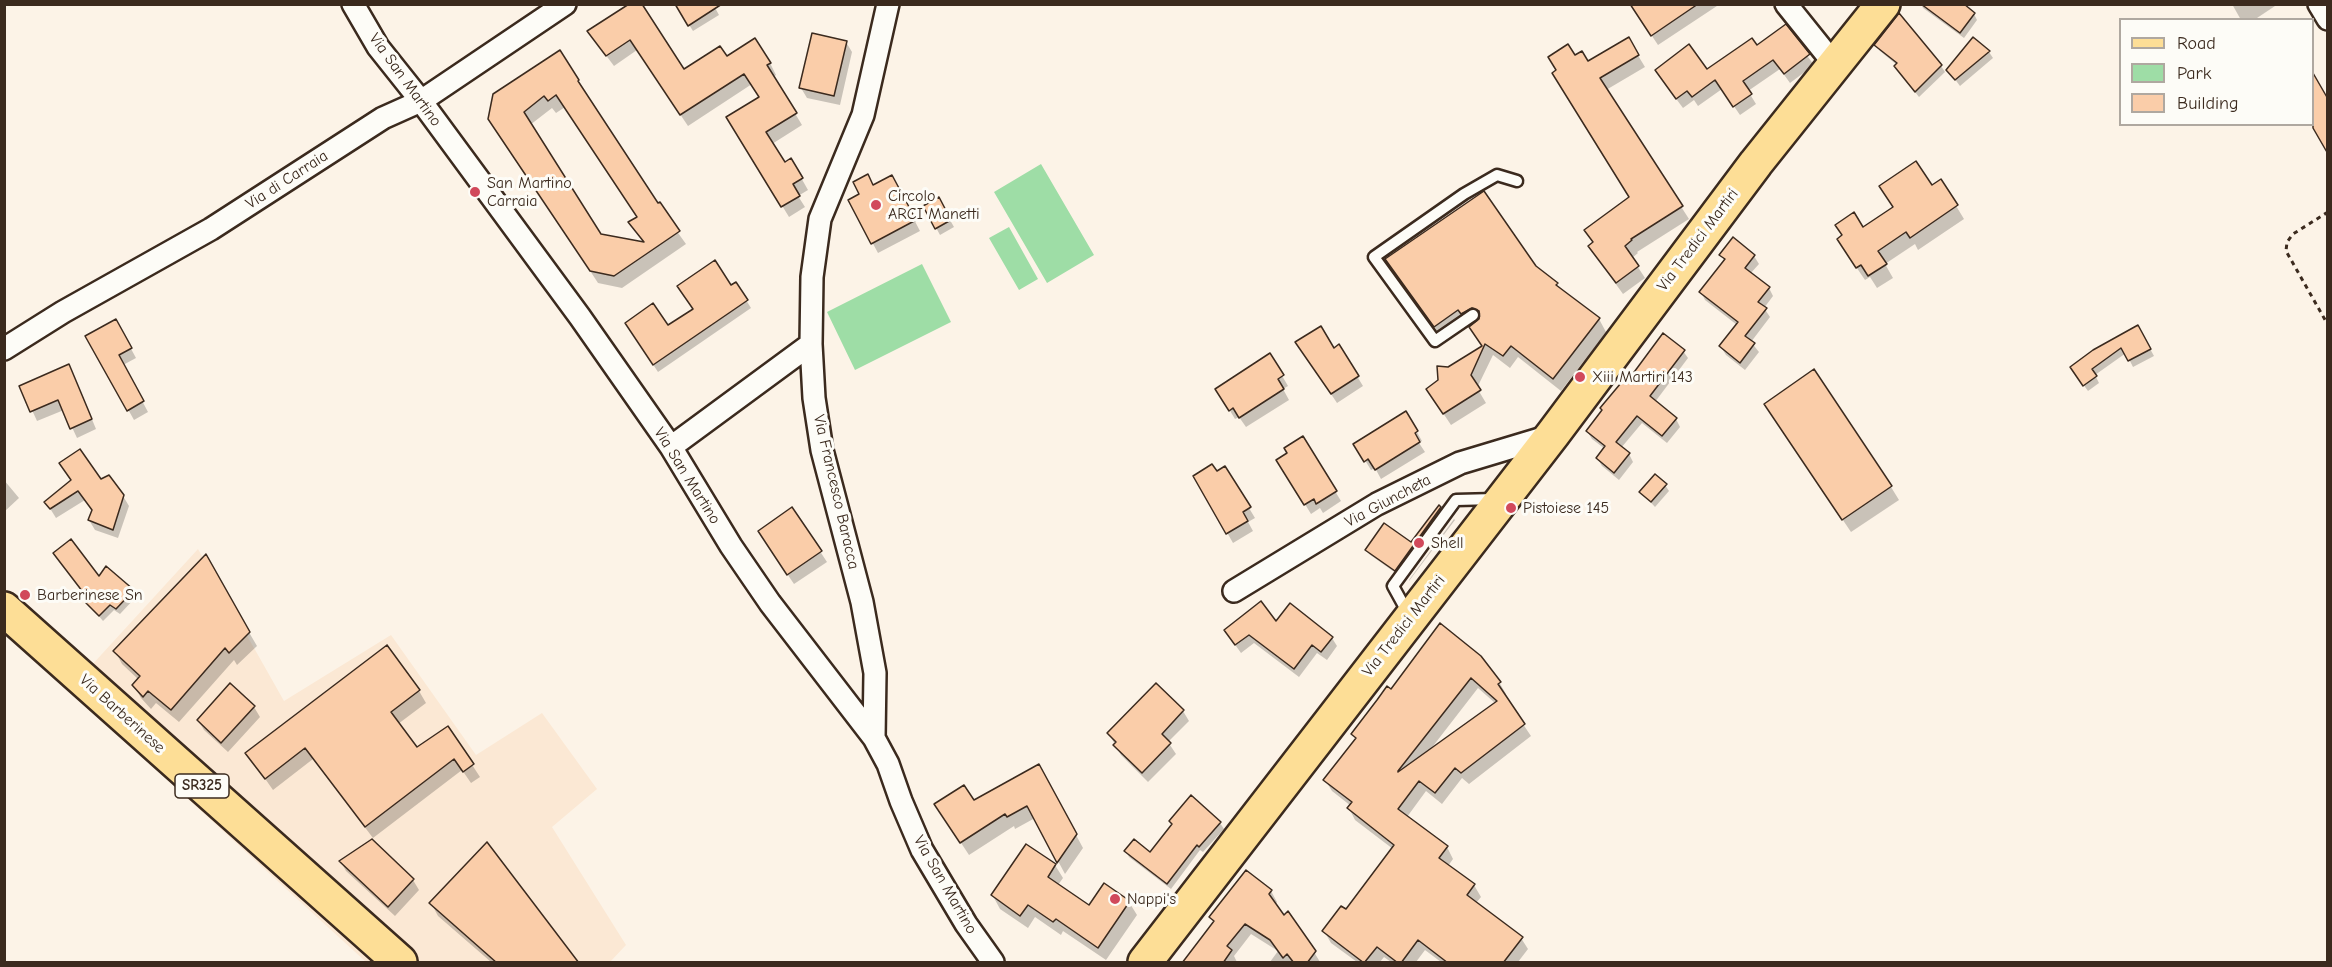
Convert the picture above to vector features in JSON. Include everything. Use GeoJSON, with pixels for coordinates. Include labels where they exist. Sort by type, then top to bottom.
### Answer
{"type":"FeatureCollection","features":[{"type":"Feature","properties":{"kind":"main road","name":"Via Tredici Martiri"},"geometry":{"type":"LineString","coordinates":[[1145,963],[1553,434],[1702,233],[1883,4]]}},
{"type":"Feature","properties":{"kind":"main road","name":"Via Barberinese"},"geometry":{"type":"LineString","coordinates":[[4,609],[400,963]]}},
{"type":"Feature","properties":{"kind":"street","name":"Via San Martino"},"geometry":{"type":"LineString","coordinates":[[353,4],[378,47],[421,101],[580,317],[671,447],[731,546],[770,603],[874,738],[888,764],[922,850],[966,924],[993,963]]}},
{"type":"Feature","properties":{"kind":"street","name":"Via di Carraia"},"geometry":{"type":"LineString","coordinates":[[4,349],[63,312],[212,229],[382,118],[421,101],[565,4]]}},
{"type":"Feature","properties":{"kind":"street","name":"Via Francesco Baracca"},"geometry":{"type":"LineString","coordinates":[[874,738],[875,673],[862,602],[822,450],[812,381],[812,277],[817,230],[823,208],[863,115],[888,4]]}},
{"type":"Feature","properties":{"kind":"street"},"geometry":{"type":"LineString","coordinates":[[1786,4],[1834,65]]}},
{"type":"Feature","properties":{"kind":"street"},"geometry":{"type":"LineString","coordinates":[[2319,4],[2328,19]]}},
{"type":"Feature","properties":{"kind":"street"},"geometry":{"type":"LineString","coordinates":[[671,447],[811,344]]}},
{"type":"Feature","properties":{"kind":"street","name":"Via Giuncheta"},"geometry":{"type":"LineString","coordinates":[[1234,591],[1377,504],[1460,463],[1553,434]]}},
{"type":"Feature","properties":{"kind":"lane"},"geometry":{"type":"LineString","coordinates":[[1473,315],[1435,341],[1374,257],[1464,194],[1497,175],[1517,182]]}},
{"type":"Feature","properties":{"kind":"path"},"geometry":{"type":"LineString","coordinates":[[2328,212],[2294,234],[2287,242],[2286,251],[2328,325]]}},
{"type":"Feature","properties":{"kind":"shaded area"},"geometry":{"type":"Polygon","coordinates":[[[198,549],[284,701],[391,635],[476,755],[542,713],[597,789],[552,827],[626,945],[610,962],[366,962],[69,690],[198,549]]]}},
{"type":"Feature","properties":{"kind":"green space"},"geometry":{"type":"Polygon","coordinates":[[[1041,164],[1094,255],[1047,283],[994,192],[1041,164]]]}},
{"type":"Feature","properties":{"kind":"green space"},"geometry":{"type":"Polygon","coordinates":[[[1009,227],[1038,279],[1019,290],[989,238],[1009,227]]]}},
{"type":"Feature","properties":{"kind":"green space"},"geometry":{"type":"Polygon","coordinates":[[[922,264],[951,322],[855,370],[827,312],[922,264]]]}},
{"type":"Feature","properties":{"kind":"building"},"geometry":{"type":"Polygon","coordinates":[[[629,4],[642,4],[684,69],[720,46],[727,56],[755,38],[771,63],[767,65],[797,113],[766,132],[785,162],[791,158],[803,178],[793,184],[800,196],[781,207],[726,117],[759,97],[744,74],[680,115],[630,40],[606,56],[587,31],[629,4]]]}},
{"type":"Feature","properties":{"kind":"building"},"geometry":{"type":"Polygon","coordinates":[[[675,4],[722,4],[688,26],[675,4]]]}},
{"type":"Feature","properties":{"kind":"building"},"geometry":{"type":"Polygon","coordinates":[[[1630,4],[1698,4],[1651,36],[1630,4]]]}},
{"type":"Feature","properties":{"kind":"building"},"geometry":{"type":"Polygon","coordinates":[[[1921,4],[1964,4],[1975,13],[1960,33],[1921,4]]]}},
{"type":"Feature","properties":{"kind":"building"},"geometry":{"type":"Polygon","coordinates":[[[1899,13],[1942,65],[1915,92],[1894,66],[1897,63],[1874,45],[1899,13]]]}},
{"type":"Feature","properties":{"kind":"building"},"geometry":{"type":"Polygon","coordinates":[[[1786,24],[1810,54],[1784,74],[1773,60],[1743,81],[1752,94],[1733,107],[1715,80],[1692,97],[1687,91],[1676,99],[1655,70],[1689,44],[1707,69],[1752,38],[1757,45],[1786,24]]]}},
{"type":"Feature","properties":{"kind":"building"},"geometry":{"type":"Polygon","coordinates":[[[812,33],[847,41],[834,96],[799,88],[812,33]]]}},
{"type":"Feature","properties":{"kind":"building"},"geometry":{"type":"Polygon","coordinates":[[[1629,37],[1639,55],[1600,78],[1683,206],[1631,239],[1625,246],[1639,266],[1616,283],[1588,246],[1593,242],[1584,230],[1629,197],[1552,73],[1556,70],[1548,57],[1568,44],[1575,55],[1582,51],[1588,61],[1629,37]]]}},
{"type":"Feature","properties":{"kind":"building"},"geometry":{"type":"Polygon","coordinates":[[[1973,37],[1990,51],[1955,80],[1946,70],[1973,37]]]}},
{"type":"Feature","properties":{"kind":"building"},"geometry":{"type":"Polygon","coordinates":[[[560,50],[658,203],[660,202],[680,231],[614,276],[590,271],[488,119],[493,94],[560,50]],[[556,95],[548,101],[544,96],[524,112],[601,234],[644,242],[628,222],[637,217],[556,95]]]}},
{"type":"Feature","properties":{"kind":"building"},"geometry":{"type":"Polygon","coordinates":[[[2314,75],[2328,99],[2328,154],[2313,128],[2314,75]]]}},
{"type":"Feature","properties":{"kind":"building"},"geometry":{"type":"Polygon","coordinates":[[[1916,161],[1932,185],[1941,179],[1958,205],[1910,238],[1906,232],[1878,251],[1887,264],[1868,276],[1861,265],[1856,268],[1837,239],[1842,235],[1835,225],[1854,212],[1863,227],[1893,207],[1879,186],[1916,161]]]}},
{"type":"Feature","properties":{"kind":"building"},"geometry":{"type":"Polygon","coordinates":[[[868,174],[873,185],[892,175],[916,220],[871,244],[848,200],[859,194],[853,182],[868,174]]]}},
{"type":"Feature","properties":{"kind":"building"},"geometry":{"type":"Polygon","coordinates":[[[1484,191],[1536,266],[1558,283],[1556,285],[1600,318],[1553,379],[1511,346],[1503,356],[1485,344],[1471,375],[1481,390],[1443,414],[1426,389],[1438,380],[1437,366],[1448,367],[1482,346],[1469,327],[1479,319],[1479,311],[1472,308],[1461,314],[1458,310],[1434,327],[1385,259],[1484,191]]]}},
{"type":"Feature","properties":{"kind":"building"},"geometry":{"type":"Polygon","coordinates":[[[939,197],[951,220],[935,229],[923,206],[939,197]]]}},
{"type":"Feature","properties":{"kind":"building"},"geometry":{"type":"Polygon","coordinates":[[[1733,237],[1755,255],[1745,268],[1770,287],[1758,302],[1767,308],[1745,336],[1755,343],[1740,363],[1719,346],[1738,322],[1699,292],[1725,259],[1719,255],[1733,237]]]}},
{"type":"Feature","properties":{"kind":"building"},"geometry":{"type":"Polygon","coordinates":[[[715,260],[731,285],[736,282],[748,300],[653,365],[625,323],[653,303],[668,325],[693,309],[677,286],[715,260]]]}},
{"type":"Feature","properties":{"kind":"building"},"geometry":{"type":"Polygon","coordinates":[[[116,319],[132,348],[119,355],[144,401],[127,411],[85,336],[116,319]]]}},
{"type":"Feature","properties":{"kind":"building"},"geometry":{"type":"Polygon","coordinates":[[[2138,325],[2151,349],[2128,361],[2121,348],[2092,369],[2097,376],[2083,386],[2070,367],[2093,350],[2138,325]]]}},
{"type":"Feature","properties":{"kind":"building"},"geometry":{"type":"Polygon","coordinates":[[[1321,326],[1334,348],[1339,344],[1359,376],[1331,394],[1295,342],[1321,326]]]}},
{"type":"Feature","properties":{"kind":"building"},"geometry":{"type":"Polygon","coordinates":[[[1663,333],[1685,350],[1650,396],[1677,418],[1662,436],[1637,416],[1616,442],[1630,453],[1614,473],[1596,458],[1605,446],[1586,431],[1602,410],[1600,408],[1626,377],[1629,379],[1663,333]]]}},
{"type":"Feature","properties":{"kind":"building"},"geometry":{"type":"Polygon","coordinates":[[[1270,353],[1284,375],[1278,379],[1284,389],[1239,418],[1233,408],[1229,411],[1215,389],[1270,353]]]}},
{"type":"Feature","properties":{"kind":"building"},"geometry":{"type":"Polygon","coordinates":[[[69,364],[92,419],[70,429],[58,400],[30,412],[19,386],[69,364]]]}},
{"type":"Feature","properties":{"kind":"building"},"geometry":{"type":"Polygon","coordinates":[[[1814,369],[1892,486],[1842,520],[1764,404],[1814,369]]]}},
{"type":"Feature","properties":{"kind":"building"},"geometry":{"type":"Polygon","coordinates":[[[1406,411],[1418,431],[1415,433],[1420,442],[1375,470],[1368,459],[1364,462],[1353,444],[1406,411]]]}},
{"type":"Feature","properties":{"kind":"building"},"geometry":{"type":"Polygon","coordinates":[[[1303,436],[1337,491],[1316,504],[1314,499],[1304,505],[1276,460],[1287,453],[1284,448],[1303,436]]]}},
{"type":"Feature","properties":{"kind":"building"},"geometry":{"type":"Polygon","coordinates":[[[80,449],[101,479],[109,475],[124,495],[113,530],[88,520],[92,510],[78,491],[50,509],[44,502],[71,480],[59,463],[80,449]]]}},
{"type":"Feature","properties":{"kind":"building"},"geometry":{"type":"Polygon","coordinates":[[[1212,464],[1217,471],[1225,466],[1251,507],[1243,512],[1248,521],[1226,534],[1193,476],[1212,464]]]}},
{"type":"Feature","properties":{"kind":"building"},"geometry":{"type":"Polygon","coordinates":[[[1655,474],[1667,484],[1651,502],[1639,492],[1655,474]]]}},
{"type":"Feature","properties":{"kind":"building"},"geometry":{"type":"Polygon","coordinates":[[[1439,505],[1441,507],[1395,571],[1365,550],[1384,523],[1411,542],[1439,505]]]}},
{"type":"Feature","properties":{"kind":"building"},"geometry":{"type":"Polygon","coordinates":[[[792,507],[822,551],[787,575],[758,531],[792,507]]]}},
{"type":"Feature","properties":{"kind":"building"},"geometry":{"type":"Polygon","coordinates":[[[71,539],[99,576],[106,566],[134,590],[116,609],[110,605],[99,616],[86,603],[89,600],[53,553],[71,539]]]}},
{"type":"Feature","properties":{"kind":"building"},"geometry":{"type":"Polygon","coordinates":[[[206,554],[250,632],[229,653],[225,648],[171,710],[148,691],[143,697],[132,685],[140,676],[113,651],[206,554]]]}},
{"type":"Feature","properties":{"kind":"building"},"geometry":{"type":"Polygon","coordinates":[[[1261,601],[1276,621],[1290,603],[1333,637],[1321,652],[1312,645],[1294,669],[1249,635],[1235,645],[1224,630],[1261,601]]]}},
{"type":"Feature","properties":{"kind":"building"},"geometry":{"type":"Polygon","coordinates":[[[1440,623],[1481,656],[1501,682],[1498,684],[1525,724],[1461,773],[1455,768],[1435,793],[1419,781],[1398,809],[1448,846],[1439,858],[1475,884],[1467,895],[1523,937],[1503,963],[1448,963],[1418,940],[1401,963],[1377,947],[1364,963],[1322,931],[1341,906],[1346,909],[1394,845],[1347,808],[1352,802],[1323,780],[1356,738],[1351,734],[1387,686],[1391,689],[1440,623]],[[1471,678],[1398,772],[1497,701],[1471,678]]]}},
{"type":"Feature","properties":{"kind":"building"},"geometry":{"type":"Polygon","coordinates":[[[387,645],[420,690],[391,712],[417,747],[448,726],[474,764],[463,772],[454,759],[365,827],[305,748],[265,779],[245,753],[387,645]]]}},
{"type":"Feature","properties":{"kind":"building"},"geometry":{"type":"Polygon","coordinates":[[[230,683],[255,706],[221,743],[197,720],[230,683]]]}},
{"type":"Feature","properties":{"kind":"building"},"geometry":{"type":"Polygon","coordinates":[[[1156,683],[1184,710],[1162,734],[1171,743],[1142,773],[1113,745],[1116,742],[1107,733],[1156,683]]]}},
{"type":"Feature","properties":{"kind":"building"},"geometry":{"type":"Polygon","coordinates":[[[1039,764],[1077,834],[1057,863],[1027,806],[1007,817],[1005,814],[960,843],[934,804],[964,785],[974,800],[1039,764]]]}},
{"type":"Feature","properties":{"kind":"building"},"geometry":{"type":"Polygon","coordinates":[[[1191,795],[1221,822],[1199,847],[1197,845],[1167,884],[1124,851],[1134,839],[1150,852],[1172,824],[1169,821],[1191,795]]]}},
{"type":"Feature","properties":{"kind":"building"},"geometry":{"type":"Polygon","coordinates":[[[372,839],[414,879],[388,907],[339,861],[372,839]]]}},
{"type":"Feature","properties":{"kind":"building"},"geometry":{"type":"Polygon","coordinates":[[[487,842],[579,963],[497,963],[429,903],[487,842]]]}},
{"type":"Feature","properties":{"kind":"building"},"geometry":{"type":"Polygon","coordinates":[[[1026,844],[1056,864],[1048,877],[1089,905],[1104,883],[1130,901],[1098,948],[1056,919],[1053,922],[1028,905],[1020,916],[991,895],[1026,844]]]}},
{"type":"Feature","properties":{"kind":"building"},"geometry":{"type":"Polygon","coordinates":[[[1246,870],[1272,890],[1269,894],[1284,915],[1288,911],[1316,951],[1307,963],[1294,963],[1287,954],[1283,958],[1270,940],[1245,924],[1227,946],[1232,950],[1223,963],[1182,963],[1214,921],[1209,917],[1246,870]]]}},
{"type":"Feature","properties":{"kind":"place","name":"San Martino Carraia"},"geometry":{"type":"Point","coordinates":[475,192]}},
{"type":"Feature","properties":{"kind":"place","name":"Circolo ARCI Manetti"},"geometry":{"type":"Point","coordinates":[876,205]}},
{"type":"Feature","properties":{"kind":"place","name":"Xiii Martiri 143"},"geometry":{"type":"Point","coordinates":[1580,377]}},
{"type":"Feature","properties":{"kind":"place","name":"Pistoiese 145"},"geometry":{"type":"Point","coordinates":[1511,508]}},
{"type":"Feature","properties":{"kind":"place","name":"Shell"},"geometry":{"type":"Point","coordinates":[1419,543]}},
{"type":"Feature","properties":{"kind":"place","name":"Barberinese Sn"},"geometry":{"type":"Point","coordinates":[25,595]}},
{"type":"Feature","properties":{"kind":"place","name":"Nappi's"},"geometry":{"type":"Point","coordinates":[1115,899]}}]}
